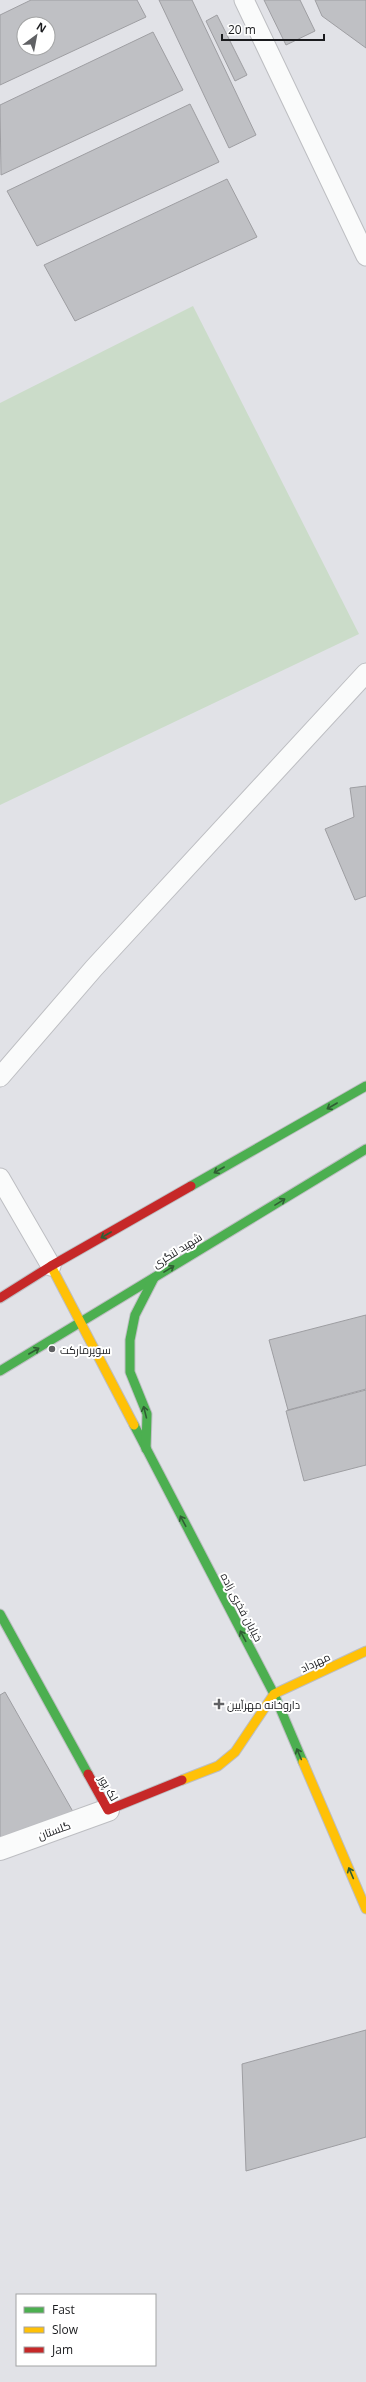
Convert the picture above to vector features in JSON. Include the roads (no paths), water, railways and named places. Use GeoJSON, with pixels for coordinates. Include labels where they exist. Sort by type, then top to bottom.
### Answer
{"type":"FeatureCollection","features":[{"type":"Feature","properties":{"kind":"main road"},"geometry":{"type":"LineString","coordinates":[[0,1298],[51,1266],[366,1086]]}},
{"type":"Feature","properties":{"kind":"main road","name":"شهید لنگری"},"geometry":{"type":"LineString","coordinates":[[0,1371],[80,1324],[366,1149]]}},
{"type":"Feature","properties":{"kind":"main road","name":"خیابان فخری زاده"},"geometry":{"type":"LineString","coordinates":[[51,1266],[146,1451],[274,1694],[366,1909]]}},
{"type":"Feature","properties":{"kind":"main road"},"geometry":{"type":"LineString","coordinates":[[146,1451],[147,1414],[130,1372],[130,1340],[136,1315],[154,1278]]}},
{"type":"Feature","properties":{"kind":"main road","name":"لک پور"},"geometry":{"type":"LineString","coordinates":[[0,1614],[108,1810],[218,1766],[227,1760],[274,1694]]}},
{"type":"Feature","properties":{"kind":"main road","name":"مهرداد"},"geometry":{"type":"LineString","coordinates":[[274,1694],[366,1651]]}},
{"type":"Feature","properties":{"kind":"street","name":"گلستان"},"geometry":{"type":"LineString","coordinates":[[0,1849],[108,1810]]}},
{"type":"Feature","properties":{"kind":"lane"},"geometry":{"type":"LineString","coordinates":[[244,0],[366,256]]}},
{"type":"Feature","properties":{"kind":"lane"},"geometry":{"type":"LineString","coordinates":[[0,1077],[94,968],[366,673]]}},
{"type":"Feature","properties":{"kind":"lane"},"geometry":{"type":"LineString","coordinates":[[0,1178],[51,1266]]}},
{"type":"Feature","properties":{"kind":"place","name":"سوپرمارکت"},"geometry":{"type":"Point","coordinates":[52,1349]}},
{"type":"Feature","properties":{"kind":"place","name":"داروخانه مهرآیین"},"geometry":{"type":"Point","coordinates":[219,1704]}}]}
